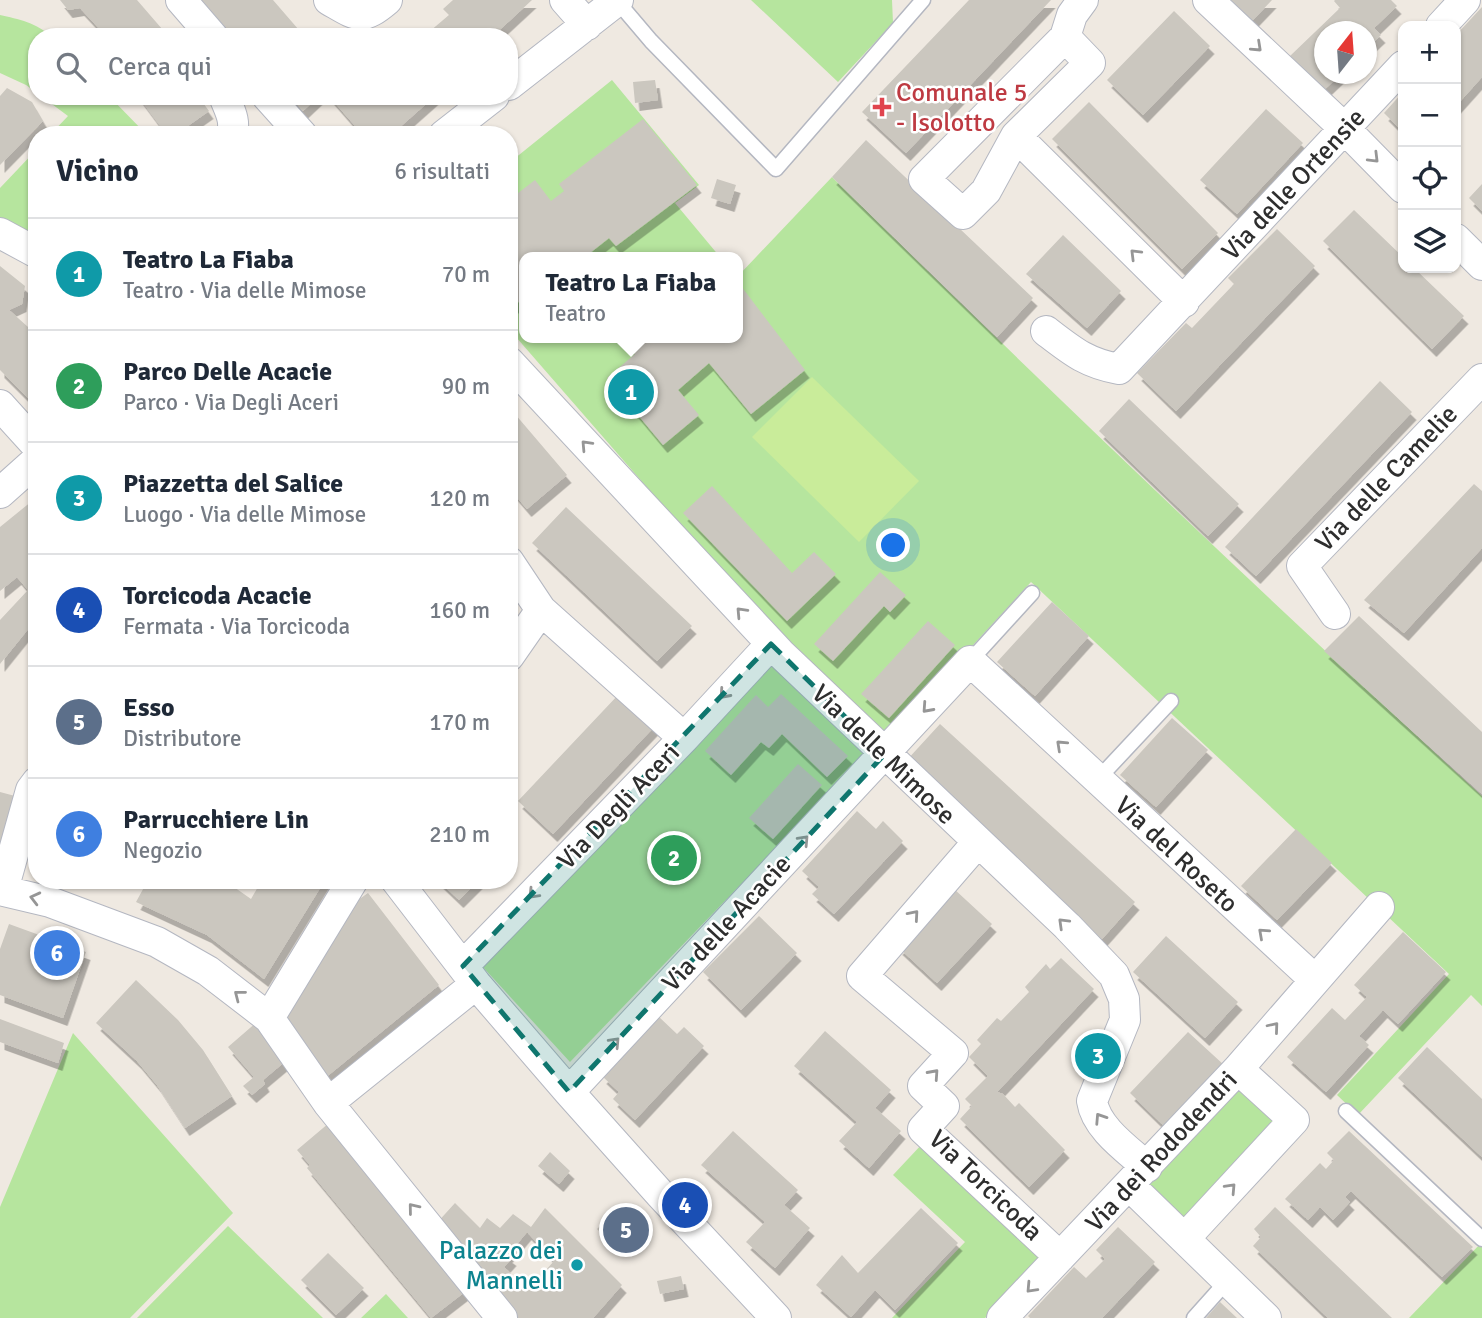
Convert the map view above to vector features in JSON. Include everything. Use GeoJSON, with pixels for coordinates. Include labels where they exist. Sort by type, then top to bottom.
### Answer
{"type":"FeatureCollection","features":[{"type":"Feature","properties":{"kind":"street"},"geometry":{"type":"LineString","coordinates":[[181,0],[205,28]]}},
{"type":"Feature","properties":{"kind":"street"},"geometry":{"type":"LineString","coordinates":[[329,0],[359,15],[370,14],[387,0]]}},
{"type":"Feature","properties":{"kind":"street"},"geometry":{"type":"LineString","coordinates":[[565,0],[587,25]]}},
{"type":"Feature","properties":{"kind":"street"},"geometry":{"type":"LineString","coordinates":[[1065,37],[1090,62],[1016,136],[986,191],[963,214],[924,179],[1065,37],[1072,15],[1083,0]]}},
{"type":"Feature","properties":{"kind":"street"},"geometry":{"type":"LineString","coordinates":[[1208,0],[1344,128],[1398,183]]}},
{"type":"Feature","properties":{"kind":"street"},"geometry":{"type":"LineString","coordinates":[[1446,21],[1465,0]]}},
{"type":"Feature","properties":{"kind":"street"},"geometry":{"type":"LineString","coordinates":[[518,78],[618,1]]}},
{"type":"Feature","properties":{"kind":"street","name":"Via delle Ortensie"},"geometry":{"type":"LineString","coordinates":[[1046,331],[1077,355],[1097,365],[1119,369],[1398,71]]}},
{"type":"Feature","properties":{"kind":"street"},"geometry":{"type":"LineString","coordinates":[[228,105],[233,126]]}},
{"type":"Feature","properties":{"kind":"street"},"geometry":{"type":"LineString","coordinates":[[275,105],[294,126]]}},
{"type":"Feature","properties":{"kind":"street"},"geometry":{"type":"LineString","coordinates":[[456,126],[482,105]]}},
{"type":"Feature","properties":{"kind":"street"},"geometry":{"type":"LineString","coordinates":[[1016,136],[1184,302]]}},
{"type":"Feature","properties":{"kind":"street"},"geometry":{"type":"LineString","coordinates":[[0,233],[28,248]]}},
{"type":"Feature","properties":{"kind":"street"},"geometry":{"type":"LineString","coordinates":[[1461,244],[1482,265]]}},
{"type":"Feature","properties":{"kind":"street","name":"Via delle Mimose"},"geometry":{"type":"LineString","coordinates":[[518,372],[771,644],[884,755],[1067,926],[1114,975],[1124,999],[1125,1020],[1092,1101],[1094,1112],[1185,1238],[1266,1318]]}},
{"type":"Feature","properties":{"kind":"street","name":"Via delle Camelie"},"geometry":{"type":"LineString","coordinates":[[1335,614],[1302,566],[1482,379]]}},
{"type":"Feature","properties":{"kind":"street"},"geometry":{"type":"LineString","coordinates":[[0,405],[28,436]]}},
{"type":"Feature","properties":{"kind":"street"},"geometry":{"type":"LineString","coordinates":[[0,493],[28,468]]}},
{"type":"Feature","properties":{"kind":"street"},"geometry":{"type":"LineString","coordinates":[[518,576],[541,610],[684,738]]}},
{"type":"Feature","properties":{"kind":"street"},"geometry":{"type":"LineString","coordinates":[[518,643],[541,610]]}},
{"type":"Feature","properties":{"kind":"street","name":"Via Degli Aceri"},"geometry":{"type":"LineString","coordinates":[[328,1103],[470,975],[771,644]]}},
{"type":"Feature","properties":{"kind":"street"},"geometry":{"type":"LineString","coordinates":[[884,755],[970,661]]}},
{"type":"Feature","properties":{"kind":"street","name":"Via del Roseto"},"geometry":{"type":"LineString","coordinates":[[970,661],[1314,979]]}},
{"type":"Feature","properties":{"kind":"street","name":"Via delle Acacie"},"geometry":{"type":"LineString","coordinates":[[569,1091],[884,755]]}},
{"type":"Feature","properties":{"kind":"street"},"geometry":{"type":"LineString","coordinates":[[28,800],[2,890],[50,902],[157,942],[208,971],[269,1018],[328,1103],[502,1318]]}},
{"type":"Feature","properties":{"kind":"street","name":"Via Torcicoda"},"geometry":{"type":"LineString","coordinates":[[977,843],[862,976],[953,1053],[923,1086],[944,1106],[923,1129],[1060,1257]]}},
{"type":"Feature","properties":{"kind":"street"},"geometry":{"type":"LineString","coordinates":[[269,1018],[348,889]]}},
{"type":"Feature","properties":{"kind":"street"},"geometry":{"type":"LineString","coordinates":[[403,889],[470,975],[569,1091],[776,1318]]}},
{"type":"Feature","properties":{"kind":"street"},"geometry":{"type":"LineString","coordinates":[[1314,979],[1379,907]]}},
{"type":"Feature","properties":{"kind":"street","name":"Via dei Rododendri"},"geometry":{"type":"LineString","coordinates":[[1002,1318],[1238,1069],[1314,979]]}},
{"type":"Feature","properties":{"kind":"street"},"geometry":{"type":"LineString","coordinates":[[1185,1238],[1294,1120],[1238,1069]]}},
{"type":"Feature","properties":{"kind":"lane"},"geometry":{"type":"LineString","coordinates":[[618,1],[651,41],[776,169],[923,0]]}},
{"type":"Feature","properties":{"kind":"lane"},"geometry":{"type":"LineString","coordinates":[[970,661],[1032,593]]}},
{"type":"Feature","properties":{"kind":"lane"},"geometry":{"type":"LineString","coordinates":[[1097,780],[1171,701]]}},
{"type":"Feature","properties":{"kind":"lane"},"geometry":{"type":"LineString","coordinates":[[1346,1111],[1482,1239]]}},
{"type":"Feature","properties":{"kind":"lane"},"geometry":{"type":"LineString","coordinates":[[1194,1318],[1228,1280]]}},
{"type":"Feature","properties":{"kind":"highlighted area"},"geometry":{"type":"Polygon","coordinates":[[[771,644],[884,755],[569,1092],[463,966],[771,644]]]}},
{"type":"Feature","properties":{"kind":"green space"},"geometry":{"type":"Polygon","coordinates":[[[751,0],[892,0],[893,23],[838,82],[751,0]]]}},
{"type":"Feature","properties":{"kind":"green space"},"geometry":{"type":"Polygon","coordinates":[[[0,15],[39,28],[28,28],[28,86],[0,73],[0,15]]]}},
{"type":"Feature","properties":{"kind":"green space"},"geometry":{"type":"Polygon","coordinates":[[[612,80],[699,185],[675,203],[716,252],[519,252],[519,340],[518,156],[612,80]]]}},
{"type":"Feature","properties":{"kind":"green space"},"geometry":{"type":"Polygon","coordinates":[[[53,105],[118,105],[138,126],[59,126],[68,116],[53,105]]]}},
{"type":"Feature","properties":{"kind":"green space"},"geometry":{"type":"Polygon","coordinates":[[[28,158],[28,231],[0,217],[0,188],[28,158]]]}},
{"type":"Feature","properties":{"kind":"green space"},"geometry":{"type":"Polygon","coordinates":[[[832,177],[1154,490],[1482,796],[1482,1006],[1471,995],[1358,1115],[1337,1095],[1449,974],[1031,582],[881,745],[779,639],[521,343],[743,343],[743,271],[832,177]]]}},
{"type":"Feature","properties":{"kind":"green space"},"geometry":{"type":"Polygon","coordinates":[[[812,377],[919,481],[859,542],[752,437],[812,377]]]}},
{"type":"Feature","properties":{"kind":"green space"},"geometry":{"type":"Polygon","coordinates":[[[771,659],[868,752],[570,1062],[481,965],[771,659]]]}},
{"type":"Feature","properties":{"kind":"green space"},"geometry":{"type":"Polygon","coordinates":[[[73,1033],[233,1213],[130,1318],[0,1318],[0,1207],[73,1033]]]}},
{"type":"Feature","properties":{"kind":"green space"},"geometry":{"type":"Polygon","coordinates":[[[1238,1080],[1284,1120],[1186,1228],[1141,1186],[1238,1080]]]}},
{"type":"Feature","properties":{"kind":"green space"},"geometry":{"type":"Polygon","coordinates":[[[923,1143],[1046,1257],[985,1318],[892,1318],[965,1242],[893,1175],[923,1143]]]}},
{"type":"Feature","properties":{"kind":"green space"},"geometry":{"type":"Polygon","coordinates":[[[228,1226],[323,1318],[137,1318],[228,1226]]]}},
{"type":"Feature","properties":{"kind":"green space"},"geometry":{"type":"Polygon","coordinates":[[[1482,1242],[1482,1318],[1409,1318],[1482,1242]]]}},
{"type":"Feature","properties":{"kind":"green space"},"geometry":{"type":"Polygon","coordinates":[[[386,1294],[408,1318],[361,1318],[386,1294]]]}},
{"type":"Feature","properties":{"kind":"building"},"geometry":{"type":"Polygon","coordinates":[[[60,0],[137,0],[161,28],[99,28],[80,8],[68,10],[60,0]]]}},
{"type":"Feature","properties":{"kind":"building"},"geometry":{"type":"Polygon","coordinates":[[[201,0],[273,0],[297,28],[227,28],[201,0]]]}},
{"type":"Feature","properties":{"kind":"building"},"geometry":{"type":"Polygon","coordinates":[[[453,0],[532,0],[502,28],[434,28],[449,15],[443,9],[453,0]]]}},
{"type":"Feature","properties":{"kind":"building"},"geometry":{"type":"Polygon","coordinates":[[[969,0],[1051,0],[906,153],[862,112],[969,0]]]}},
{"type":"Feature","properties":{"kind":"building"},"geometry":{"type":"Polygon","coordinates":[[[1231,0],[1272,0],[1252,21],[1231,0]]]}},
{"type":"Feature","properties":{"kind":"building"},"geometry":{"type":"Polygon","coordinates":[[[1391,0],[1397,6],[1377,25],[1377,21],[1326,21],[1340,8],[1334,1],[1391,0]]]}},
{"type":"Feature","properties":{"kind":"building"},"geometry":{"type":"Polygon","coordinates":[[[1482,7],[1482,77],[1461,100],[1461,84],[1461,30],[1482,7]]]}},
{"type":"Feature","properties":{"kind":"building"},"geometry":{"type":"Polygon","coordinates":[[[1174,11],[1210,46],[1143,115],[1107,80],[1174,11]]]}},
{"type":"Feature","properties":{"kind":"building"},"geometry":{"type":"Polygon","coordinates":[[[1314,33],[1314,80],[1290,56],[1314,33]]]}},
{"type":"Feature","properties":{"kind":"building"},"geometry":{"type":"Polygon","coordinates":[[[655,80],[658,100],[635,103],[633,82],[655,80]]]}},
{"type":"Feature","properties":{"kind":"building"},"geometry":{"type":"Polygon","coordinates":[[[1318,84],[1330,84],[1324,90],[1318,84]]]}},
{"type":"Feature","properties":{"kind":"building"},"geometry":{"type":"Polygon","coordinates":[[[7,88],[28,100],[28,105],[34,105],[43,121],[38,126],[28,126],[28,136],[0,165],[0,96],[7,88]]]}},
{"type":"Feature","properties":{"kind":"building"},"geometry":{"type":"Polygon","coordinates":[[[1398,98],[1398,127],[1384,113],[1398,98]]]}},
{"type":"Feature","properties":{"kind":"building"},"geometry":{"type":"Polygon","coordinates":[[[1089,102],[1218,233],[1182,269],[1052,139],[1089,102]]]}},
{"type":"Feature","properties":{"kind":"building"},"geometry":{"type":"Polygon","coordinates":[[[145,105],[205,105],[209,111],[188,126],[160,126],[145,105]]]}},
{"type":"Feature","properties":{"kind":"building"},"geometry":{"type":"Polygon","coordinates":[[[298,105],[309,105],[303,111],[298,105]]]}},
{"type":"Feature","properties":{"kind":"building"},"geometry":{"type":"Polygon","coordinates":[[[337,105],[425,105],[401,126],[355,126],[337,105]]]}},
{"type":"Feature","properties":{"kind":"building"},"geometry":{"type":"Polygon","coordinates":[[[1266,109],[1303,143],[1237,214],[1200,180],[1266,109]]]}},
{"type":"Feature","properties":{"kind":"building"},"geometry":{"type":"Polygon","coordinates":[[[643,119],[697,185],[616,246],[609,238],[591,252],[519,252],[518,302],[518,193],[535,180],[551,201],[564,191],[559,184],[643,119]]]}},
{"type":"Feature","properties":{"kind":"building"},"geometry":{"type":"Polygon","coordinates":[[[866,140],[1033,298],[997,337],[832,177],[866,140]]]}},
{"type":"Feature","properties":{"kind":"building"},"geometry":{"type":"Polygon","coordinates":[[[717,179],[736,185],[730,204],[711,198],[717,179]]]}},
{"type":"Feature","properties":{"kind":"building"},"geometry":{"type":"Polygon","coordinates":[[[1482,184],[1482,211],[1469,198],[1482,184]]]}},
{"type":"Feature","properties":{"kind":"building"},"geometry":{"type":"Polygon","coordinates":[[[1354,210],[1398,252],[1398,273],[1419,273],[1464,316],[1432,349],[1323,241],[1354,210]]]}},
{"type":"Feature","properties":{"kind":"building"},"geometry":{"type":"Polygon","coordinates":[[[1277,229],[1315,266],[1176,411],[1137,373],[1186,323],[1192,328],[1234,284],[1228,278],[1277,229]]]}},
{"type":"Feature","properties":{"kind":"building"},"geometry":{"type":"Polygon","coordinates":[[[1063,235],[1121,291],[1087,328],[1026,274],[1063,235]]]}},
{"type":"Feature","properties":{"kind":"building"},"geometry":{"type":"Polygon","coordinates":[[[0,266],[25,286],[22,304],[9,310],[28,327],[28,398],[0,370],[0,266]]]}},
{"type":"Feature","properties":{"kind":"building"},"geometry":{"type":"Polygon","coordinates":[[[743,289],[805,370],[751,414],[709,363],[678,390],[699,415],[663,445],[607,378],[635,354],[625,343],[743,343],[743,289]]]}},
{"type":"Feature","properties":{"kind":"building"},"geometry":{"type":"Polygon","coordinates":[[[1380,381],[1412,412],[1256,576],[1225,547],[1380,381]]]}},
{"type":"Feature","properties":{"kind":"building"},"geometry":{"type":"Polygon","coordinates":[[[1129,399],[1239,504],[1208,536],[1099,431],[1129,399]]]}},
{"type":"Feature","properties":{"kind":"building"},"geometry":{"type":"Polygon","coordinates":[[[518,418],[567,475],[527,509],[518,498],[518,418]]]}},
{"type":"Feature","properties":{"kind":"building"},"geometry":{"type":"Polygon","coordinates":[[[1474,484],[1482,491],[1482,548],[1404,633],[1364,600],[1474,484]]]}},
{"type":"Feature","properties":{"kind":"building"},"geometry":{"type":"Polygon","coordinates":[[[712,486],[792,573],[814,552],[836,574],[787,621],[683,513],[712,486]]]}},
{"type":"Feature","properties":{"kind":"building"},"geometry":{"type":"Polygon","coordinates":[[[28,504],[28,590],[17,577],[0,591],[0,527],[28,504]]]}},
{"type":"Feature","properties":{"kind":"building"},"geometry":{"type":"Polygon","coordinates":[[[566,507],[692,626],[657,661],[532,543],[566,507]]]}},
{"type":"Feature","properties":{"kind":"building"},"geometry":{"type":"Polygon","coordinates":[[[880,572],[906,595],[890,612],[884,606],[833,661],[814,644],[880,572]]]}},
{"type":"Feature","properties":{"kind":"building"},"geometry":{"type":"Polygon","coordinates":[[[28,590],[28,629],[0,664],[0,620],[28,590]]]}},
{"type":"Feature","properties":{"kind":"building"},"geometry":{"type":"Polygon","coordinates":[[[1052,602],[1089,636],[1035,696],[997,662],[1052,602]]]}},
{"type":"Feature","properties":{"kind":"building"},"geometry":{"type":"Polygon","coordinates":[[[1359,616],[1482,732],[1482,794],[1324,651],[1359,616]]]}},
{"type":"Feature","properties":{"kind":"building"},"geometry":{"type":"Polygon","coordinates":[[[928,621],[955,645],[889,718],[861,694],[928,621]]]}},
{"type":"Feature","properties":{"kind":"building"},"geometry":{"type":"Polygon","coordinates":[[[619,694],[654,727],[553,834],[518,801],[619,694]]]}},
{"type":"Feature","properties":{"kind":"building"},"geometry":{"type":"Polygon","coordinates":[[[781,694],[848,756],[827,777],[782,734],[769,748],[761,742],[731,775],[705,751],[756,695],[768,707],[781,694]]]}},
{"type":"Feature","properties":{"kind":"building"},"geometry":{"type":"Polygon","coordinates":[[[1172,718],[1208,750],[1156,807],[1120,775],[1172,718]]]}},
{"type":"Feature","properties":{"kind":"building"},"geometry":{"type":"Polygon","coordinates":[[[940,724],[1135,902],[1102,939],[906,761],[940,724]]]}},
{"type":"Feature","properties":{"kind":"building"},"geometry":{"type":"Polygon","coordinates":[[[798,764],[822,785],[773,839],[749,818],[798,764]]]}},
{"type":"Feature","properties":{"kind":"building"},"geometry":{"type":"Polygon","coordinates":[[[0,792],[15,796],[0,850],[0,792]]]}},
{"type":"Feature","properties":{"kind":"building"},"geometry":{"type":"Polygon","coordinates":[[[857,811],[876,829],[883,821],[903,841],[834,914],[812,894],[819,887],[802,871],[857,811]]]}},
{"type":"Feature","properties":{"kind":"building"},"geometry":{"type":"Polygon","coordinates":[[[1296,829],[1332,863],[1277,920],[1241,886],[1296,829]]]}},
{"type":"Feature","properties":{"kind":"building"},"geometry":{"type":"Polygon","coordinates":[[[953,888],[992,924],[937,983],[898,947],[953,888]]]}},
{"type":"Feature","properties":{"kind":"building"},"geometry":{"type":"Polygon","coordinates":[[[143,889],[237,889],[251,899],[257,889],[319,889],[264,979],[207,935],[136,902],[143,889]]]}},
{"type":"Feature","properties":{"kind":"building"},"geometry":{"type":"Polygon","coordinates":[[[447,889],[470,889],[459,900],[447,889]]]}},
{"type":"Feature","properties":{"kind":"building"},"geometry":{"type":"Polygon","coordinates":[[[368,893],[439,985],[325,1078],[282,1025],[341,912],[368,893]]]}},
{"type":"Feature","properties":{"kind":"building"},"geometry":{"type":"Polygon","coordinates":[[[759,916],[797,953],[741,1010],[703,972],[759,916]]]}},
{"type":"Feature","properties":{"kind":"building"},"geometry":{"type":"Polygon","coordinates":[[[9,924],[86,952],[63,1018],[0,995],[0,949],[9,924]]]}},
{"type":"Feature","properties":{"kind":"building"},"geometry":{"type":"Polygon","coordinates":[[[1403,932],[1446,972],[1398,1024],[1383,1010],[1359,1036],[1369,1045],[1326,1092],[1287,1057],[1332,1008],[1345,1020],[1367,997],[1354,985],[1403,932]]]}},
{"type":"Feature","properties":{"kind":"building"},"geometry":{"type":"Polygon","coordinates":[[[1166,936],[1238,1002],[1205,1038],[1133,972],[1166,936]]]}},
{"type":"Feature","properties":{"kind":"building"},"geometry":{"type":"Polygon","coordinates":[[[1061,958],[1094,989],[997,1092],[1003,1094],[1015,1107],[1019,1103],[1065,1150],[1029,1187],[960,1119],[972,1106],[965,1099],[988,1076],[969,1057],[981,1044],[977,1040],[997,1018],[1001,1021],[1029,992],[1025,987],[1046,964],[1050,969],[1061,958]]]}},
{"type":"Feature","properties":{"kind":"building"},"geometry":{"type":"Polygon","coordinates":[[[136,980],[178,1020],[203,1050],[232,1096],[185,1128],[157,1085],[137,1061],[96,1023],[136,980]]]}},
{"type":"Feature","properties":{"kind":"building"},"geometry":{"type":"Polygon","coordinates":[[[658,1016],[677,1034],[684,1027],[704,1046],[635,1120],[613,1099],[619,1092],[602,1076],[658,1016]]]}},
{"type":"Feature","properties":{"kind":"building"},"geometry":{"type":"Polygon","coordinates":[[[0,1019],[64,1043],[58,1063],[0,1042],[0,1019]]]}},
{"type":"Feature","properties":{"kind":"building"},"geometry":{"type":"Polygon","coordinates":[[[257,1022],[288,1059],[263,1080],[265,1084],[252,1095],[243,1086],[254,1077],[228,1047],[257,1022]]]}},
{"type":"Feature","properties":{"kind":"building"},"geometry":{"type":"Polygon","coordinates":[[[825,1031],[891,1090],[875,1108],[901,1131],[869,1168],[839,1141],[857,1122],[794,1066],[825,1031]]]}},
{"type":"Feature","properties":{"kind":"building"},"geometry":{"type":"Polygon","coordinates":[[[1188,1032],[1224,1065],[1165,1127],[1130,1093],[1188,1032]]]}},
{"type":"Feature","properties":{"kind":"building"},"geometry":{"type":"Polygon","coordinates":[[[1427,1047],[1482,1099],[1482,1157],[1398,1078],[1427,1047]]]}},
{"type":"Feature","properties":{"kind":"building"},"geometry":{"type":"Polygon","coordinates":[[[329,1123],[466,1291],[431,1318],[307,1168],[310,1165],[297,1150],[329,1123]]]}},
{"type":"Feature","properties":{"kind":"building"},"geometry":{"type":"Polygon","coordinates":[[[733,1131],[798,1190],[784,1205],[810,1228],[775,1268],[746,1242],[765,1222],[701,1165],[733,1131]]]}},
{"type":"Feature","properties":{"kind":"building"},"geometry":{"type":"Polygon","coordinates":[[[1349,1131],[1473,1247],[1442,1277],[1351,1191],[1345,1197],[1350,1202],[1333,1220],[1320,1207],[1308,1220],[1285,1199],[1320,1163],[1326,1169],[1334,1160],[1327,1153],[1349,1131]]]}},
{"type":"Feature","properties":{"kind":"building"},"geometry":{"type":"Polygon","coordinates":[[[550,1152],[570,1171],[559,1184],[538,1166],[550,1152]]]}},
{"type":"Feature","properties":{"kind":"building","name":"Palazzo dei Mannelli"},"geometry":{"type":"Polygon","coordinates":[[[455,1203],[480,1228],[487,1218],[500,1228],[513,1214],[531,1227],[545,1208],[622,1285],[593,1318],[517,1318],[435,1225],[455,1203]],[[527,1232],[508,1255],[512,1258],[504,1267],[528,1290],[554,1261],[527,1232]]]}},
{"type":"Feature","properties":{"kind":"building"},"geometry":{"type":"Polygon","coordinates":[[[1275,1207],[1392,1318],[1328,1318],[1253,1246],[1261,1237],[1254,1229],[1275,1207]]]}},
{"type":"Feature","properties":{"kind":"building"},"geometry":{"type":"Polygon","coordinates":[[[619,1208],[637,1227],[616,1248],[597,1229],[619,1208]]]}},
{"type":"Feature","properties":{"kind":"building"},"geometry":{"type":"Polygon","coordinates":[[[921,1208],[958,1243],[895,1310],[875,1290],[851,1317],[816,1285],[842,1255],[858,1273],[921,1208]]]}},
{"type":"Feature","properties":{"kind":"building"},"geometry":{"type":"Polygon","coordinates":[[[1118,1227],[1155,1262],[1102,1318],[1030,1318],[1028,1316],[1074,1267],[1086,1278],[1105,1259],[1096,1250],[1118,1227]]]}},
{"type":"Feature","properties":{"kind":"building"},"geometry":{"type":"Polygon","coordinates":[[[328,1253],[364,1288],[336,1315],[301,1280],[328,1253]]]}},
{"type":"Feature","properties":{"kind":"building"},"geometry":{"type":"Polygon","coordinates":[[[681,1276],[684,1289],[660,1294],[657,1281],[681,1276]]]}},
{"type":"Feature","properties":{"kind":"building"},"geometry":{"type":"Polygon","coordinates":[[[1220,1302],[1237,1318],[1206,1318],[1220,1302]]]}},
{"type":"Feature","properties":{"kind":"place","name":"Comunale 5 - Isolotto"},"geometry":{"type":"Point","coordinates":[882,107]}},
{"type":"Feature","properties":{"kind":"place","name":"Teatro La Fiaba"},"geometry":{"type":"Point","coordinates":[631,392]}},
{"type":"Feature","properties":{"kind":"place","name":"Parco Delle Acacie"},"geometry":{"type":"Point","coordinates":[674,858]}},
{"type":"Feature","properties":{"kind":"place","name":"Parrucchiere Lin"},"geometry":{"type":"Point","coordinates":[57,953]}},
{"type":"Feature","properties":{"kind":"place","name":"Piazzetta del Salice"},"geometry":{"type":"Point","coordinates":[1098,1056]}},
{"type":"Feature","properties":{"kind":"place","name":"Torcicoda Acacie"},"geometry":{"type":"Point","coordinates":[685,1205]}},
{"type":"Feature","properties":{"kind":"place","name":"Esso"},"geometry":{"type":"Point","coordinates":[626,1230]}},
{"type":"Feature","properties":{"kind":"place","name":"Palazzo dei Mannelli"},"geometry":{"type":"Point","coordinates":[577,1265]}}]}
